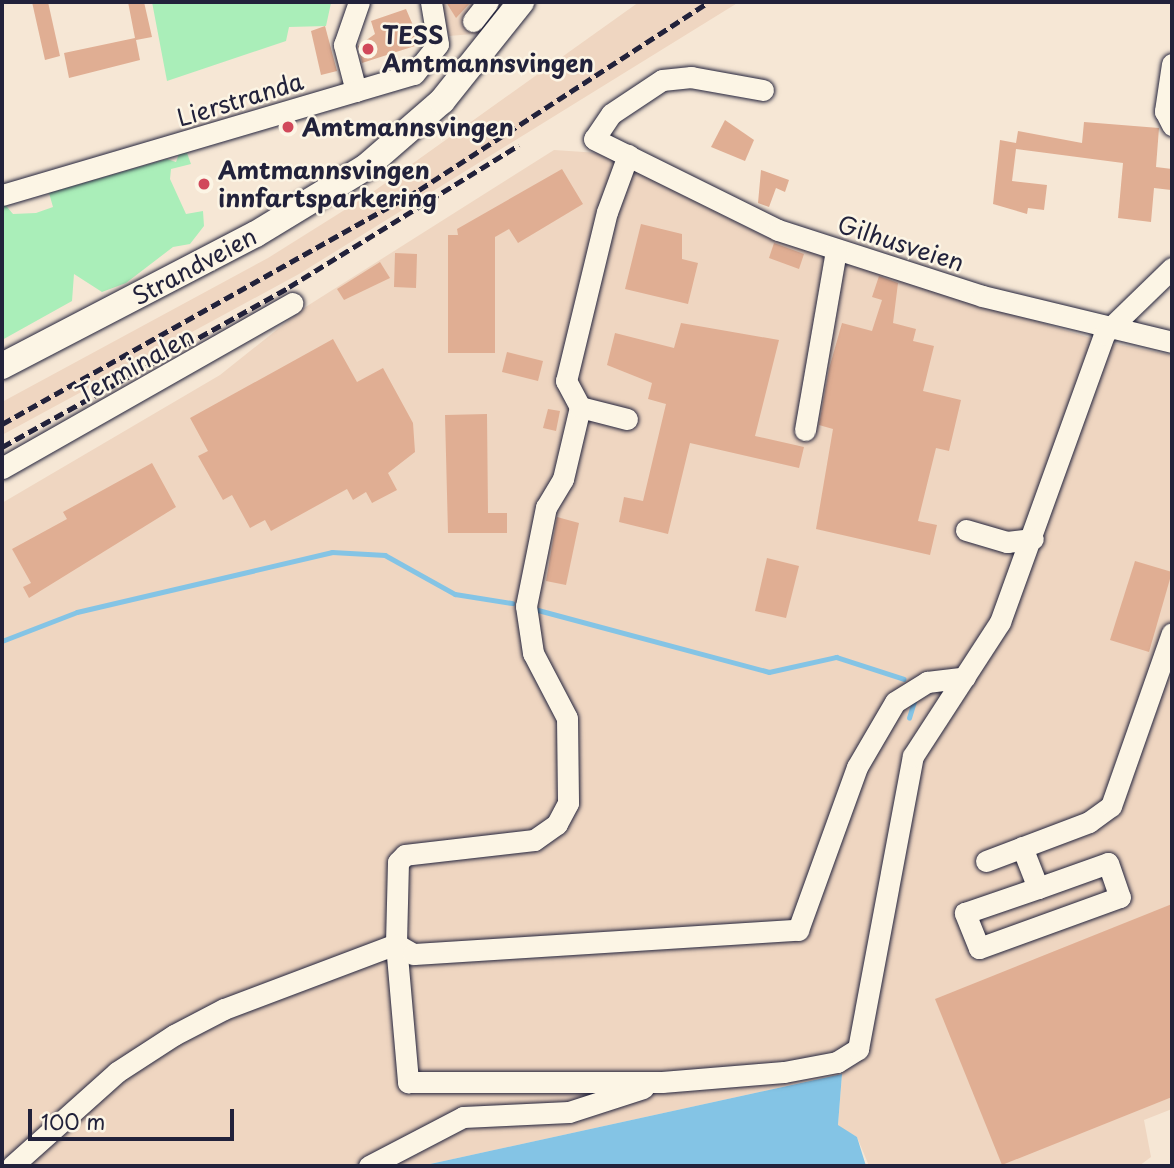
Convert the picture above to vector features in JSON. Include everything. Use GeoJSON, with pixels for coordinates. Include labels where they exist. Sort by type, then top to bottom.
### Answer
{"type":"FeatureCollection","features":[{"type":"Feature","properties":{"kind":"main road","name":"Strandveien"},"geometry":{"type":"LineString","coordinates":[[2,366],[265,228],[366,167],[442,101],[521,2]]}},
{"type":"Feature","properties":{"kind":"street"},"geometry":{"type":"LineString","coordinates":[[356,91],[344,45],[359,2]]}},
{"type":"Feature","properties":{"kind":"street","name":"Lierstranda"},"geometry":{"type":"LineString","coordinates":[[2,195],[414,74],[429,62],[439,33],[431,2]]}},
{"type":"Feature","properties":{"kind":"street"},"geometry":{"type":"LineString","coordinates":[[473,21],[488,2]]}},
{"type":"Feature","properties":{"kind":"street"},"geometry":{"type":"LineString","coordinates":[[1172,64],[1165,111],[1172,125]]}},
{"type":"Feature","properties":{"kind":"street","name":"Gilhusveien"},"geometry":{"type":"LineString","coordinates":[[763,90],[691,77],[662,80],[611,114],[594,139],[778,230],[982,296],[1172,342]]}},
{"type":"Feature","properties":{"kind":"street"},"geometry":{"type":"LineString","coordinates":[[628,155],[588,287],[566,381],[580,407],[563,479],[546,507],[526,606],[533,653],[567,718],[568,803],[557,824],[534,840],[404,855],[396,871],[396,944],[408,1082],[662,1082],[784,1072],[836,1062],[858,1049],[913,756],[1000,622],[1110,326],[1172,268]]}},
{"type":"Feature","properties":{"kind":"street"},"geometry":{"type":"LineString","coordinates":[[805,430],[836,250]]}},
{"type":"Feature","properties":{"kind":"street","name":"Terminalen"},"geometry":{"type":"LineString","coordinates":[[2,468],[292,303]]}},
{"type":"Feature","properties":{"kind":"street"},"geometry":{"type":"LineString","coordinates":[[580,407],[627,419]]}},
{"type":"Feature","properties":{"kind":"street"},"geometry":{"type":"LineString","coordinates":[[966,530],[1007,542],[1033,539]]}},
{"type":"Feature","properties":{"kind":"street"},"geometry":{"type":"LineString","coordinates":[[986,862],[1089,822],[1111,806],[1166,677],[1172,633]]}},
{"type":"Feature","properties":{"kind":"street"},"geometry":{"type":"LineString","coordinates":[[396,944],[412,954],[798,930],[857,766],[895,702],[928,682],[965,677]]}},
{"type":"Feature","properties":{"kind":"street"},"geometry":{"type":"LineString","coordinates":[[1022,847],[1038,888]]}},
{"type":"Feature","properties":{"kind":"street"},"geometry":{"type":"LineString","coordinates":[[1108,863],[1120,897],[979,948],[965,913],[1038,888],[1108,863]]}},
{"type":"Feature","properties":{"kind":"street"},"geometry":{"type":"LineString","coordinates":[[12,1166],[117,1072],[174,1035],[224,1009],[396,944]]}},
{"type":"Feature","properties":{"kind":"street"},"geometry":{"type":"LineString","coordinates":[[369,1166],[463,1117],[569,1112],[662,1082]]}},
{"type":"Feature","properties":{"kind":"shaded area"},"geometry":{"type":"Polygon","coordinates":[[[440,2],[508,2],[484,33],[449,36],[440,2]]]}},
{"type":"Feature","properties":{"kind":"shaded area"},"geometry":{"type":"Polygon","coordinates":[[[639,2],[739,2],[299,274],[2,435],[2,402],[268,258],[370,194],[639,2]]]}},
{"type":"Feature","properties":{"kind":"shaded area"},"geometry":{"type":"Polygon","coordinates":[[[554,150],[599,153],[764,236],[1097,340],[1172,355],[1172,1109],[1144,1120],[1151,1157],[1139,1166],[869,1166],[857,1137],[838,1126],[842,1074],[421,1166],[2,1166],[2,503],[220,375],[304,308],[554,150]]]}},
{"type":"Feature","properties":{"kind":"green space"},"geometry":{"type":"Polygon","coordinates":[[[152,2],[331,3],[326,26],[289,27],[286,41],[167,81],[152,2]]]}},
{"type":"Feature","properties":{"kind":"green space"},"geometry":{"type":"Polygon","coordinates":[[[187,153],[191,164],[171,169],[170,179],[186,214],[203,211],[204,226],[190,244],[173,247],[126,283],[102,292],[74,274],[72,301],[2,340],[2,201],[13,214],[36,213],[53,207],[49,193],[167,159],[176,162],[179,154],[187,153]]]}},
{"type":"Feature","properties":{"kind":"water"},"geometry":{"type":"Polygon","coordinates":[[[842,1074],[838,1125],[857,1137],[866,1166],[421,1166],[842,1074]]]}},
{"type":"Feature","properties":{"kind":"building"},"geometry":{"type":"Polygon","coordinates":[[[32,2],[48,2],[60,56],[45,60],[32,2]]]}},
{"type":"Feature","properties":{"kind":"building"},"geometry":{"type":"Polygon","coordinates":[[[128,2],[144,2],[152,37],[136,40],[140,60],[69,78],[64,53],[135,38],[128,2]]]}},
{"type":"Feature","properties":{"kind":"building"},"geometry":{"type":"Polygon","coordinates":[[[446,2],[471,2],[456,18],[446,2]]]}},
{"type":"Feature","properties":{"kind":"building"},"geometry":{"type":"Polygon","coordinates":[[[406,9],[421,44],[362,63],[358,46],[375,34],[371,21],[406,9]]]}},
{"type":"Feature","properties":{"kind":"building"},"geometry":{"type":"Polygon","coordinates":[[[325,26],[337,71],[321,75],[311,31],[325,26]]]}},
{"type":"Feature","properties":{"kind":"building"},"geometry":{"type":"Polygon","coordinates":[[[725,120],[754,140],[745,161],[711,147],[725,120]]]}},
{"type":"Feature","properties":{"kind":"building"},"geometry":{"type":"Polygon","coordinates":[[[1084,122],[1159,128],[1156,167],[1172,169],[1171,190],[1154,188],[1151,222],[1118,218],[1123,163],[1016,149],[1012,181],[1047,185],[1044,210],[1028,208],[1027,214],[993,204],[1000,140],[1016,143],[1018,131],[1082,143],[1084,122]]]}},
{"type":"Feature","properties":{"kind":"building"},"geometry":{"type":"Polygon","coordinates":[[[562,169],[583,204],[518,243],[509,229],[495,237],[495,353],[448,353],[448,235],[458,235],[457,229],[562,169]]]}},
{"type":"Feature","properties":{"kind":"building"},"geometry":{"type":"Polygon","coordinates":[[[761,170],[789,180],[785,192],[776,188],[769,207],[758,203],[761,170]]]}},
{"type":"Feature","properties":{"kind":"building"},"geometry":{"type":"Polygon","coordinates":[[[641,224],[682,234],[682,259],[698,263],[688,304],[625,289],[641,224]]]}},
{"type":"Feature","properties":{"kind":"building"},"geometry":{"type":"Polygon","coordinates":[[[774,243],[804,254],[799,269],[769,258],[774,243]]]}},
{"type":"Feature","properties":{"kind":"building"},"geometry":{"type":"Polygon","coordinates":[[[395,253],[417,254],[416,288],[394,287],[395,253]]]}},
{"type":"Feature","properties":{"kind":"building"},"geometry":{"type":"Polygon","coordinates":[[[380,262],[390,278],[344,300],[337,289],[380,262]]]}},
{"type":"Feature","properties":{"kind":"building"},"geometry":{"type":"Polygon","coordinates":[[[879,276],[898,283],[893,323],[916,329],[913,341],[934,346],[923,391],[961,400],[949,451],[936,448],[918,521],[937,525],[930,555],[816,529],[833,429],[819,425],[829,369],[842,323],[872,331],[882,300],[872,297],[879,276]]]}},
{"type":"Feature","properties":{"kind":"building"},"geometry":{"type":"Polygon","coordinates":[[[681,323],[779,340],[755,436],[804,447],[799,468],[690,443],[668,534],[619,522],[624,497],[643,501],[666,404],[648,399],[652,383],[607,365],[615,333],[674,348],[681,323]]]}},
{"type":"Feature","properties":{"kind":"building"},"geometry":{"type":"Polygon","coordinates":[[[333,339],[357,382],[383,368],[413,423],[415,452],[388,473],[397,490],[372,503],[366,492],[353,500],[347,489],[271,531],[265,520],[250,528],[232,495],[223,500],[198,456],[208,451],[190,418],[333,339]]]}},
{"type":"Feature","properties":{"kind":"building"},"geometry":{"type":"Polygon","coordinates":[[[507,352],[543,361],[538,381],[502,372],[507,352]]]}},
{"type":"Feature","properties":{"kind":"building"},"geometry":{"type":"Polygon","coordinates":[[[548,409],[560,411],[556,431],[543,428],[548,409]]]}},
{"type":"Feature","properties":{"kind":"building"},"geometry":{"type":"Polygon","coordinates":[[[487,414],[488,513],[507,513],[507,533],[448,533],[445,415],[487,414]]]}},
{"type":"Feature","properties":{"kind":"building"},"geometry":{"type":"Polygon","coordinates":[[[152,463],[176,507],[29,598],[23,587],[31,583],[12,549],[67,519],[63,512],[152,463]]]}},
{"type":"Feature","properties":{"kind":"building"},"geometry":{"type":"Polygon","coordinates":[[[557,517],[579,523],[566,585],[546,581],[557,517]]]}},
{"type":"Feature","properties":{"kind":"building"},"geometry":{"type":"Polygon","coordinates":[[[767,558],[799,566],[786,618],[755,611],[767,558]]]}},
{"type":"Feature","properties":{"kind":"building"},"geometry":{"type":"Polygon","coordinates":[[[1135,561],[1172,572],[1149,652],[1110,640],[1135,561]]]}},
{"type":"Feature","properties":{"kind":"building"},"geometry":{"type":"Polygon","coordinates":[[[1172,904],[1172,1097],[1002,1165],[935,999],[1172,904]]]}},
{"type":"Feature","properties":{"kind":"waterway"},"geometry":{"type":"LineString","coordinates":[[2,641],[77,612],[332,552],[385,555],[455,594],[512,603]]}},
{"type":"Feature","properties":{"kind":"waterway"},"geometry":{"type":"LineString","coordinates":[[538,610],[769,672],[836,657],[904,679]]}},
{"type":"Feature","properties":{"kind":"waterway"},"geometry":{"type":"LineString","coordinates":[[909,718],[914,702]]}},
{"type":"Feature","properties":{"kind":"railway"},"geometry":{"type":"LineString","coordinates":[[2,424],[419,190],[708,2]]}},
{"type":"Feature","properties":{"kind":"railway"},"geometry":{"type":"LineString","coordinates":[[2,447],[289,287],[519,145]]}},
{"type":"Feature","properties":{"kind":"place","name":"TESS Amtmannsvingen"},"geometry":{"type":"Point","coordinates":[368,49]}},
{"type":"Feature","properties":{"kind":"place","name":"Amtmannsvingen"},"geometry":{"type":"Point","coordinates":[288,127]}},
{"type":"Feature","properties":{"kind":"place","name":"Amtmannsvingen innfartsparkering"},"geometry":{"type":"Point","coordinates":[204,184]}}]}
